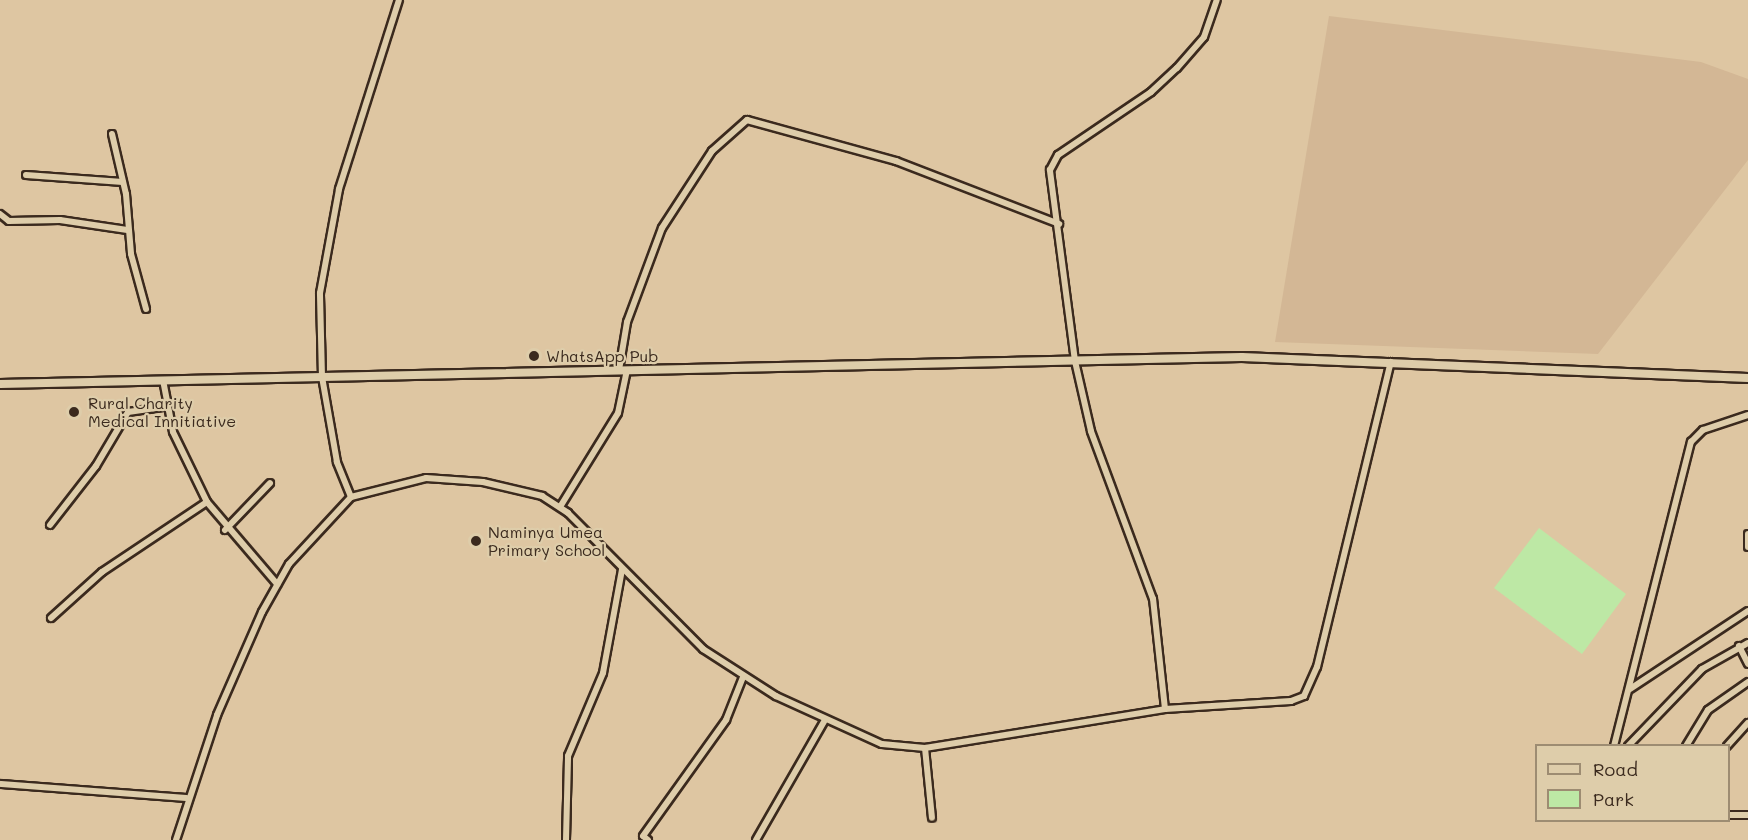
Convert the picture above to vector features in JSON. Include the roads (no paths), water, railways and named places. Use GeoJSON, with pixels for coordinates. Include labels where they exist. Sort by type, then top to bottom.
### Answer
{"type":"FeatureCollection","features":[{"type":"Feature","properties":{"kind":"main road"},"geometry":{"type":"LineString","coordinates":[[0,384],[1075,361],[1391,362],[1748,378]]}},
{"type":"Feature","properties":{"kind":"street"},"geometry":{"type":"LineString","coordinates":[[351,497],[337,462],[322,376],[325,255],[355,132],[399,0]]}},
{"type":"Feature","properties":{"kind":"street"},"geometry":{"type":"LineString","coordinates":[[1165,709],[1153,599],[1090,431],[1075,361],[1054,159],[1164,81],[1204,37],[1217,0]]}},
{"type":"Feature","properties":{"kind":"street"},"geometry":{"type":"LineString","coordinates":[[560,507],[618,413],[627,322],[662,228],[712,151],[747,120],[896,161],[1059,224]]}},
{"type":"Feature","properties":{"kind":"street"},"geometry":{"type":"LineString","coordinates":[[112,134],[123,182],[127,230],[146,309]]}},
{"type":"Feature","properties":{"kind":"street"},"geometry":{"type":"LineString","coordinates":[[26,175],[123,182]]}},
{"type":"Feature","properties":{"kind":"street"},"geometry":{"type":"LineString","coordinates":[[0,214],[9,221],[60,220],[127,230]]}},
{"type":"Feature","properties":{"kind":"street"},"geometry":{"type":"LineString","coordinates":[[176,840],[186,798],[239,659],[276,584],[351,497],[404,480],[451,478],[515,488],[560,507],[680,628],[743,677],[825,720],[882,744],[925,748],[1165,709],[1291,701],[1309,688],[1391,362]]}},
{"type":"Feature","properties":{"kind":"street"},"geometry":{"type":"LineString","coordinates":[[163,380],[165,406],[207,502],[225,530],[276,584]]}},
{"type":"Feature","properties":{"kind":"street"},"geometry":{"type":"LineString","coordinates":[[50,525],[96,466],[128,412],[165,406]]}},
{"type":"Feature","properties":{"kind":"street"},"geometry":{"type":"LineString","coordinates":[[1615,744],[1691,442],[1703,430],[1748,415]]}},
{"type":"Feature","properties":{"kind":"street"},"geometry":{"type":"LineString","coordinates":[[225,530],[270,483]]}},
{"type":"Feature","properties":{"kind":"street"},"geometry":{"type":"LineString","coordinates":[[51,618],[102,572],[207,502]]}},
{"type":"Feature","properties":{"kind":"street"},"geometry":{"type":"LineString","coordinates":[[1748,534],[1748,547]]}},
{"type":"Feature","properties":{"kind":"street"},"geometry":{"type":"LineString","coordinates":[[566,840],[568,756],[603,674],[622,569]]}},
{"type":"Feature","properties":{"kind":"street"},"geometry":{"type":"LineString","coordinates":[[1629,689],[1748,611]]}},
{"type":"Feature","properties":{"kind":"street"},"geometry":{"type":"LineString","coordinates":[[1630,744],[1702,669],[1739,646],[1748,643]]}},
{"type":"Feature","properties":{"kind":"street"},"geometry":{"type":"LineString","coordinates":[[1739,646],[1748,664]]}},
{"type":"Feature","properties":{"kind":"street"},"geometry":{"type":"LineString","coordinates":[[648,840],[643,836],[726,720],[743,677]]}},
{"type":"Feature","properties":{"kind":"street"},"geometry":{"type":"LineString","coordinates":[[1687,744],[1708,710],[1748,682]]}},
{"type":"Feature","properties":{"kind":"street"},"geometry":{"type":"LineString","coordinates":[[756,840],[825,720]]}},
{"type":"Feature","properties":{"kind":"street"},"geometry":{"type":"LineString","coordinates":[[1729,744],[1748,723]]}},
{"type":"Feature","properties":{"kind":"street"},"geometry":{"type":"LineString","coordinates":[[925,748],[932,818]]}},
{"type":"Feature","properties":{"kind":"street"},"geometry":{"type":"LineString","coordinates":[[0,784],[186,798]]}},
{"type":"Feature","properties":{"kind":"street"},"geometry":{"type":"LineString","coordinates":[[1730,815],[1748,815]]}},
{"type":"Feature","properties":{"kind":"place","name":"WhatsApp Pub"},"geometry":{"type":"Point","coordinates":[534,356]}},
{"type":"Feature","properties":{"kind":"place","name":"Rural Charity Medical Innitiative"},"geometry":{"type":"Point","coordinates":[74,412]}},
{"type":"Feature","properties":{"kind":"place","name":"Naminya Umea Primary School"},"geometry":{"type":"Point","coordinates":[476,541]}}]}
